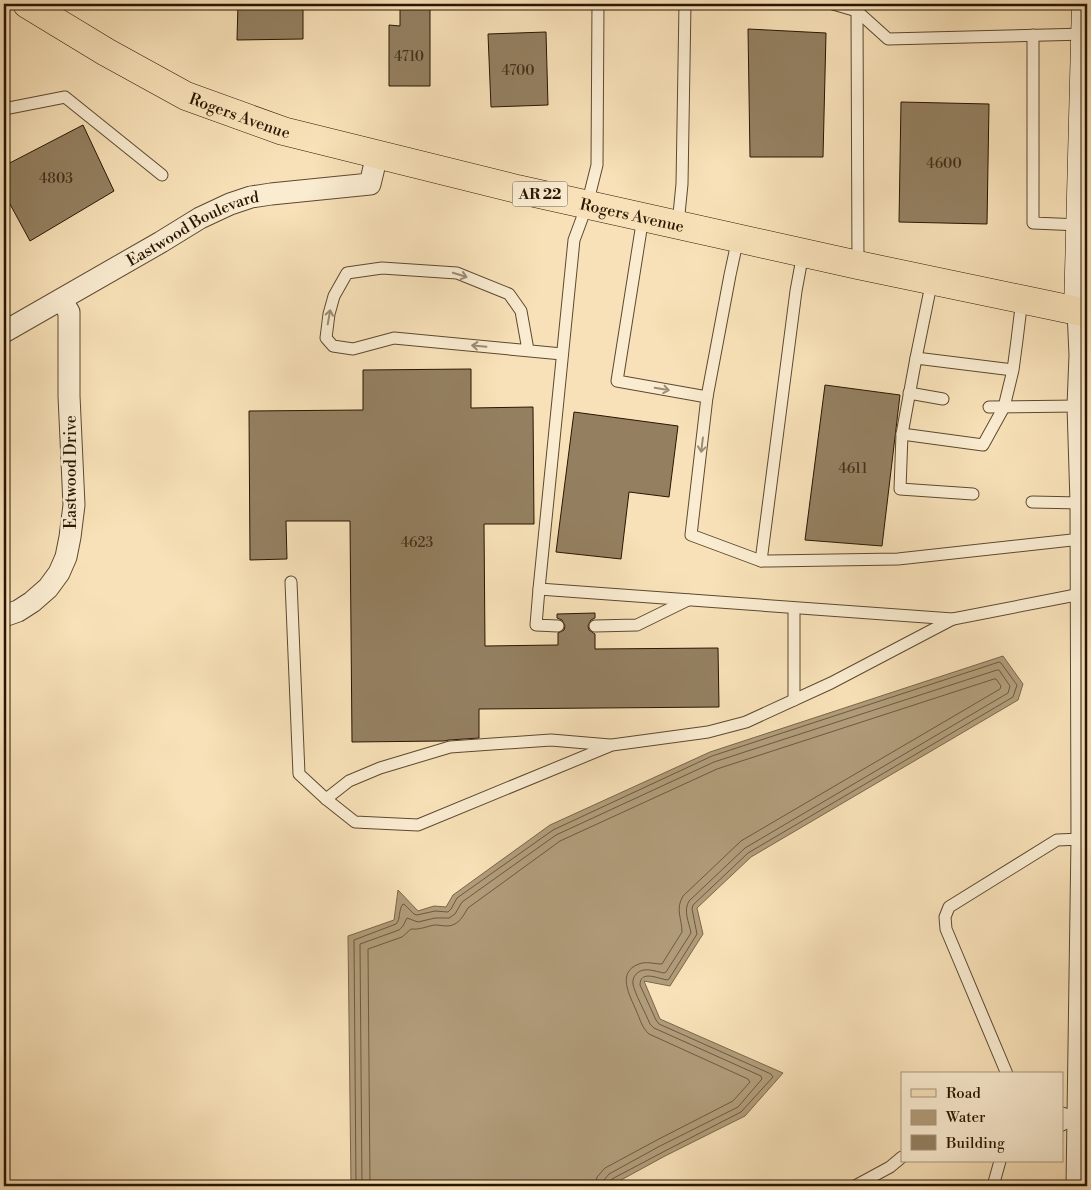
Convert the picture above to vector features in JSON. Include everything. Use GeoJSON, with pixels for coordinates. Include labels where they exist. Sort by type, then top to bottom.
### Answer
{"type":"FeatureCollection","features":[{"type":"Feature","properties":{"kind":"main road","name":"Rogers Avenue"},"geometry":{"type":"LineString","coordinates":[[27,4],[106,52],[186,96],[283,131],[587,205],[858,265],[1083,312]]}},
{"type":"Feature","properties":{"kind":"street"},"geometry":{"type":"LineString","coordinates":[[1077,1186],[1067,1119],[1082,839],[1081,503],[1078,406],[1083,312],[1080,225],[1086,4]]}},
{"type":"Feature","properties":{"kind":"street","name":"Eastwood Boulevard"},"geometry":{"type":"LineString","coordinates":[[6,328],[61,300],[200,218],[230,204],[252,197],[271,194],[370,184],[377,155]]}},
{"type":"Feature","properties":{"kind":"street","name":"Eastwood Drive"},"geometry":{"type":"LineString","coordinates":[[4,616],[18,611],[48,588],[59,573],[66,556],[70,537],[74,505],[69,396],[69,312],[61,300]]}},
{"type":"Feature","properties":{"kind":"lane"},"geometry":{"type":"LineString","coordinates":[[558,626],[536,625],[574,240],[587,205],[597,165],[598,4]]}},
{"type":"Feature","properties":{"kind":"lane"},"geometry":{"type":"LineString","coordinates":[[678,224],[682,184],[685,4]]}},
{"type":"Feature","properties":{"kind":"lane"},"geometry":{"type":"LineString","coordinates":[[833,4],[857,11],[888,39],[1086,34]]}},
{"type":"Feature","properties":{"kind":"lane"},"geometry":{"type":"LineString","coordinates":[[857,11],[858,265]]}},
{"type":"Feature","properties":{"kind":"lane"},"geometry":{"type":"LineString","coordinates":[[1032,35],[1033,223],[1080,225]]}},
{"type":"Feature","properties":{"kind":"lane"},"geometry":{"type":"LineString","coordinates":[[4,110],[65,97],[162,175]]}},
{"type":"Feature","properties":{"kind":"lane"},"geometry":{"type":"LineString","coordinates":[[643,217],[617,381],[707,397]]}},
{"type":"Feature","properties":{"kind":"lane"},"geometry":{"type":"LineString","coordinates":[[738,238],[707,397],[691,535],[760,561],[898,559],[1080,539]]}},
{"type":"Feature","properties":{"kind":"lane"},"geometry":{"type":"LineString","coordinates":[[760,561],[796,291],[803,252]]}},
{"type":"Feature","properties":{"kind":"lane"},"geometry":{"type":"LineString","coordinates":[[528,350],[521,311],[509,294],[457,273],[382,268],[347,273],[334,296],[329,314],[326,338],[333,346],[353,349],[394,338],[562,354]]}},
{"type":"Feature","properties":{"kind":"lane"},"geometry":{"type":"LineString","coordinates":[[932,280],[902,434],[900,488],[972,494]]}},
{"type":"Feature","properties":{"kind":"lane"},"geometry":{"type":"LineString","coordinates":[[902,434],[983,444],[1004,407],[1018,340],[1022,299]]}},
{"type":"Feature","properties":{"kind":"lane"},"geometry":{"type":"LineString","coordinates":[[916,358],[1013,370]]}},
{"type":"Feature","properties":{"kind":"lane"},"geometry":{"type":"LineString","coordinates":[[909,393],[944,399]]}},
{"type":"Feature","properties":{"kind":"lane"},"geometry":{"type":"LineString","coordinates":[[989,407],[1078,406]]}},
{"type":"Feature","properties":{"kind":"lane"},"geometry":{"type":"LineString","coordinates":[[1032,502],[1081,503]]}},
{"type":"Feature","properties":{"kind":"lane"},"geometry":{"type":"LineString","coordinates":[[291,582],[300,774],[356,822],[418,825],[612,745]]}},
{"type":"Feature","properties":{"kind":"lane"},"geometry":{"type":"LineString","coordinates":[[539,589],[953,619],[1081,594]]}},
{"type":"Feature","properties":{"kind":"lane"},"geometry":{"type":"LineString","coordinates":[[595,626],[638,625],[688,600]]}},
{"type":"Feature","properties":{"kind":"lane"},"geometry":{"type":"LineString","coordinates":[[794,608],[794,700]]}},
{"type":"Feature","properties":{"kind":"lane"},"geometry":{"type":"LineString","coordinates":[[326,798],[349,781],[380,768],[450,747],[551,740],[612,745],[708,732],[737,725],[831,683],[953,619]]}},
{"type":"Feature","properties":{"kind":"lane"},"geometry":{"type":"LineString","coordinates":[[1005,1072],[946,929],[945,917],[949,907],[1057,840],[1082,839]]}},
{"type":"Feature","properties":{"kind":"lane"},"geometry":{"type":"LineString","coordinates":[[855,1186],[890,1167],[901,1158]]}},
{"type":"Feature","properties":{"kind":"lane"},"geometry":{"type":"LineString","coordinates":[[993,1186],[1000,1162]]}},
{"type":"Feature","properties":{"kind":"water"},"geometry":{"type":"Polygon","coordinates":[[[1003,656],[1023,684],[1018,700],[751,857],[697,908],[703,934],[670,986],[644,981],[660,1019],[783,1073],[745,1116],[610,1186],[351,1186],[348,936],[394,920],[398,890],[418,911],[434,906],[446,907],[453,895],[550,825],[710,752],[1003,656]]]}},
{"type":"Feature","properties":{"kind":"building"},"geometry":{"type":"Polygon","coordinates":[[[238,4],[303,4],[303,39],[237,40],[238,4]]]}},
{"type":"Feature","properties":{"kind":"building"},"geometry":{"type":"Polygon","coordinates":[[[400,4],[430,4],[430,86],[389,86],[389,25],[400,26],[400,4]]]}},
{"type":"Feature","properties":{"kind":"building"},"geometry":{"type":"Polygon","coordinates":[[[748,29],[826,33],[823,157],[750,157],[748,29]]]}},
{"type":"Feature","properties":{"kind":"building"},"geometry":{"type":"Polygon","coordinates":[[[546,32],[548,105],[491,107],[488,34],[546,32]]]}},
{"type":"Feature","properties":{"kind":"building"},"geometry":{"type":"Polygon","coordinates":[[[901,102],[989,104],[987,224],[899,222],[901,102]]]}},
{"type":"Feature","properties":{"kind":"building"},"geometry":{"type":"Polygon","coordinates":[[[83,125],[114,191],[30,241],[4,193],[4,166],[83,125]]]}},
{"type":"Feature","properties":{"kind":"building"},"geometry":{"type":"Polygon","coordinates":[[[471,369],[471,408],[533,407],[534,524],[484,524],[485,646],[558,645],[558,633],[564,630],[565,626],[562,620],[557,618],[557,614],[595,613],[595,618],[591,620],[588,626],[589,630],[595,634],[595,649],[718,648],[719,707],[479,709],[479,738],[444,741],[352,742],[350,521],[286,521],[287,559],[250,560],[249,411],[363,410],[363,370],[471,369]]]}},
{"type":"Feature","properties":{"kind":"building"},"geometry":{"type":"Polygon","coordinates":[[[825,385],[900,395],[882,546],[805,540],[825,385]]]}},
{"type":"Feature","properties":{"kind":"building"},"geometry":{"type":"Polygon","coordinates":[[[574,412],[678,426],[669,497],[629,492],[621,559],[556,552],[574,412]]]}}]}
